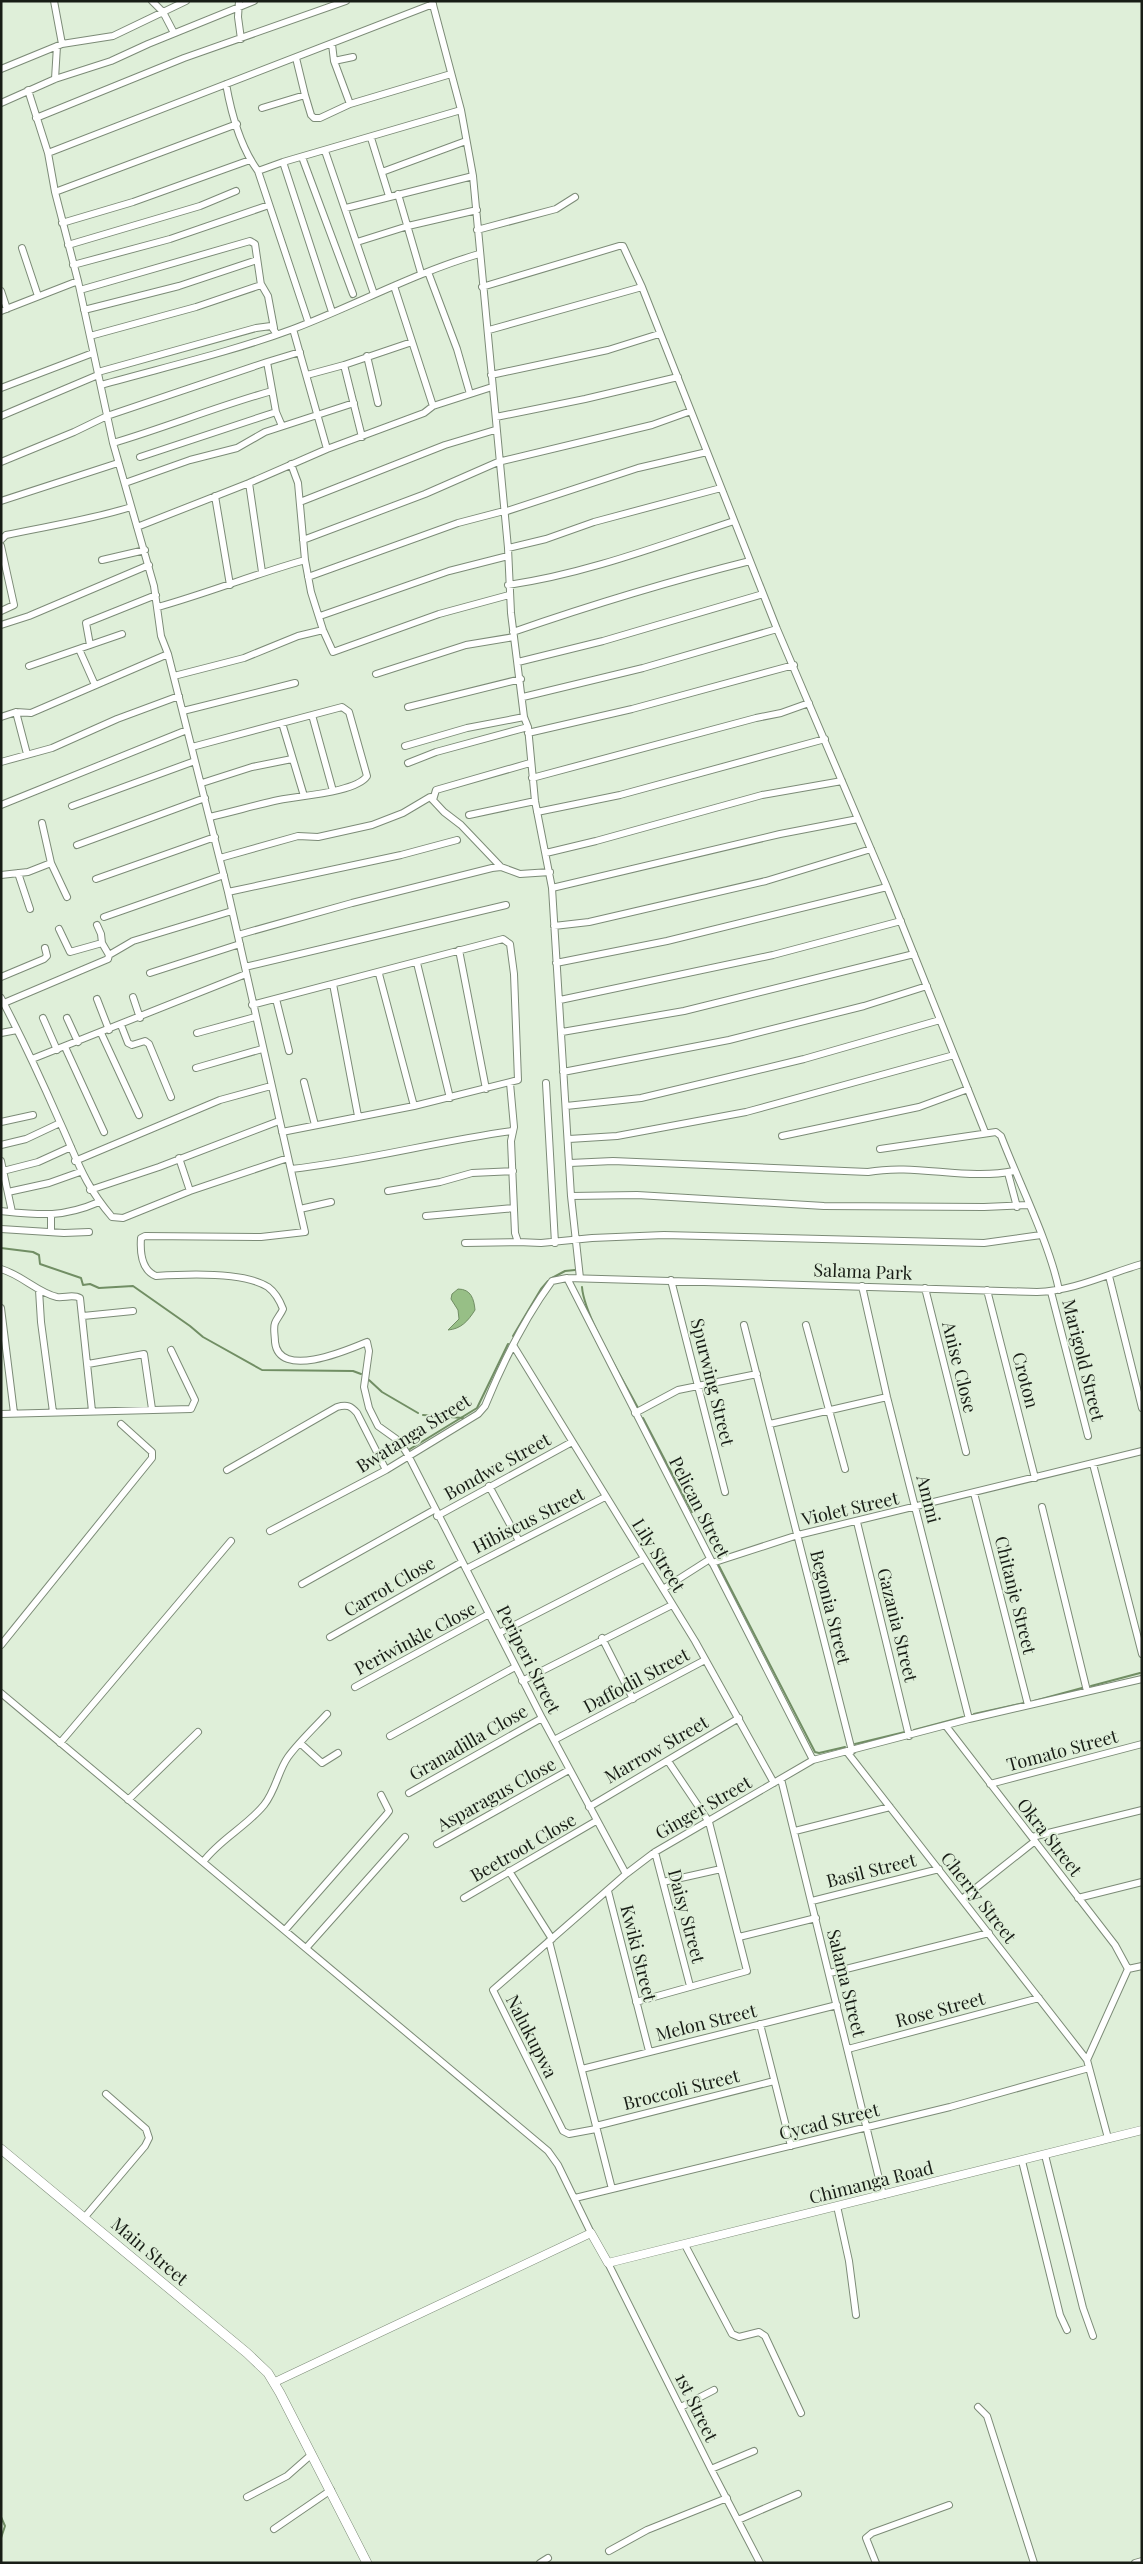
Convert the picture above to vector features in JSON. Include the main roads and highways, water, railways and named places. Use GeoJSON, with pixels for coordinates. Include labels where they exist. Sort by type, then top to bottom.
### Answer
{"type":"FeatureCollection","features":[{"type":"Feature","properties":{"kind":"main road","name":"Main Street"},"geometry":{"type":"LineString","coordinates":[[1,2149],[247,2353],[275,2382],[367,2563]]}},
{"type":"Feature","properties":{"kind":"waterway"},"geometry":{"type":"LineString","coordinates":[[1,1248],[33,1252],[39,1255],[40,1264],[81,1278],[83,1285],[90,1284],[99,1288],[133,1286],[203,1337],[262,1370],[353,1371],[361,1374]]}},
{"type":"Feature","properties":{"kind":"waterway"},"geometry":{"type":"LineString","coordinates":[[552,1278],[565,1271],[575,1270]]}},
{"type":"Feature","properties":{"kind":"waterway"},"geometry":{"type":"LineString","coordinates":[[513,1336],[541,1289],[548,1281]]}},
{"type":"Feature","properties":{"kind":"waterway"},"geometry":{"type":"LineString","coordinates":[[582,1287],[589,1314],[638,1408]]}},
{"type":"Feature","properties":{"kind":"waterway"},"geometry":{"type":"LineString","coordinates":[[410,1449],[477,1408],[508,1344]]}},
{"type":"Feature","properties":{"kind":"waterway"},"geometry":{"type":"LineString","coordinates":[[369,1380],[382,1392],[418,1413]]}},
{"type":"Feature","properties":{"kind":"waterway"},"geometry":{"type":"LineString","coordinates":[[423,1415],[463,1418]]}},
{"type":"Feature","properties":{"kind":"waterway"},"geometry":{"type":"LineString","coordinates":[[643,1418],[692,1512]]}},
{"type":"Feature","properties":{"kind":"waterway"},"geometry":{"type":"LineString","coordinates":[[719,1566],[815,1752],[819,1753],[845,1747]]}},
{"type":"Feature","properties":{"kind":"waterway"},"geometry":{"type":"LineString","coordinates":[[1091,1686],[1140,1673]]}},
{"type":"Feature","properties":{"kind":"waterway"},"geometry":{"type":"LineString","coordinates":[[1034,1701],[1082,1688]]}},
{"type":"Feature","properties":{"kind":"waterway"},"geometry":{"type":"LineString","coordinates":[[974,1714],[1024,1703]]}},
{"type":"Feature","properties":{"kind":"waterway"},"geometry":{"type":"LineString","coordinates":[[914,1730],[963,1717]]}},
{"type":"Feature","properties":{"kind":"waterway"},"geometry":{"type":"LineString","coordinates":[[855,1744],[905,1732]]}},
{"type":"Feature","properties":{"kind":"waterway"},"geometry":{"type":"LineString","coordinates":[[1,2517],[5,2526],[1,2538]]}}]}
